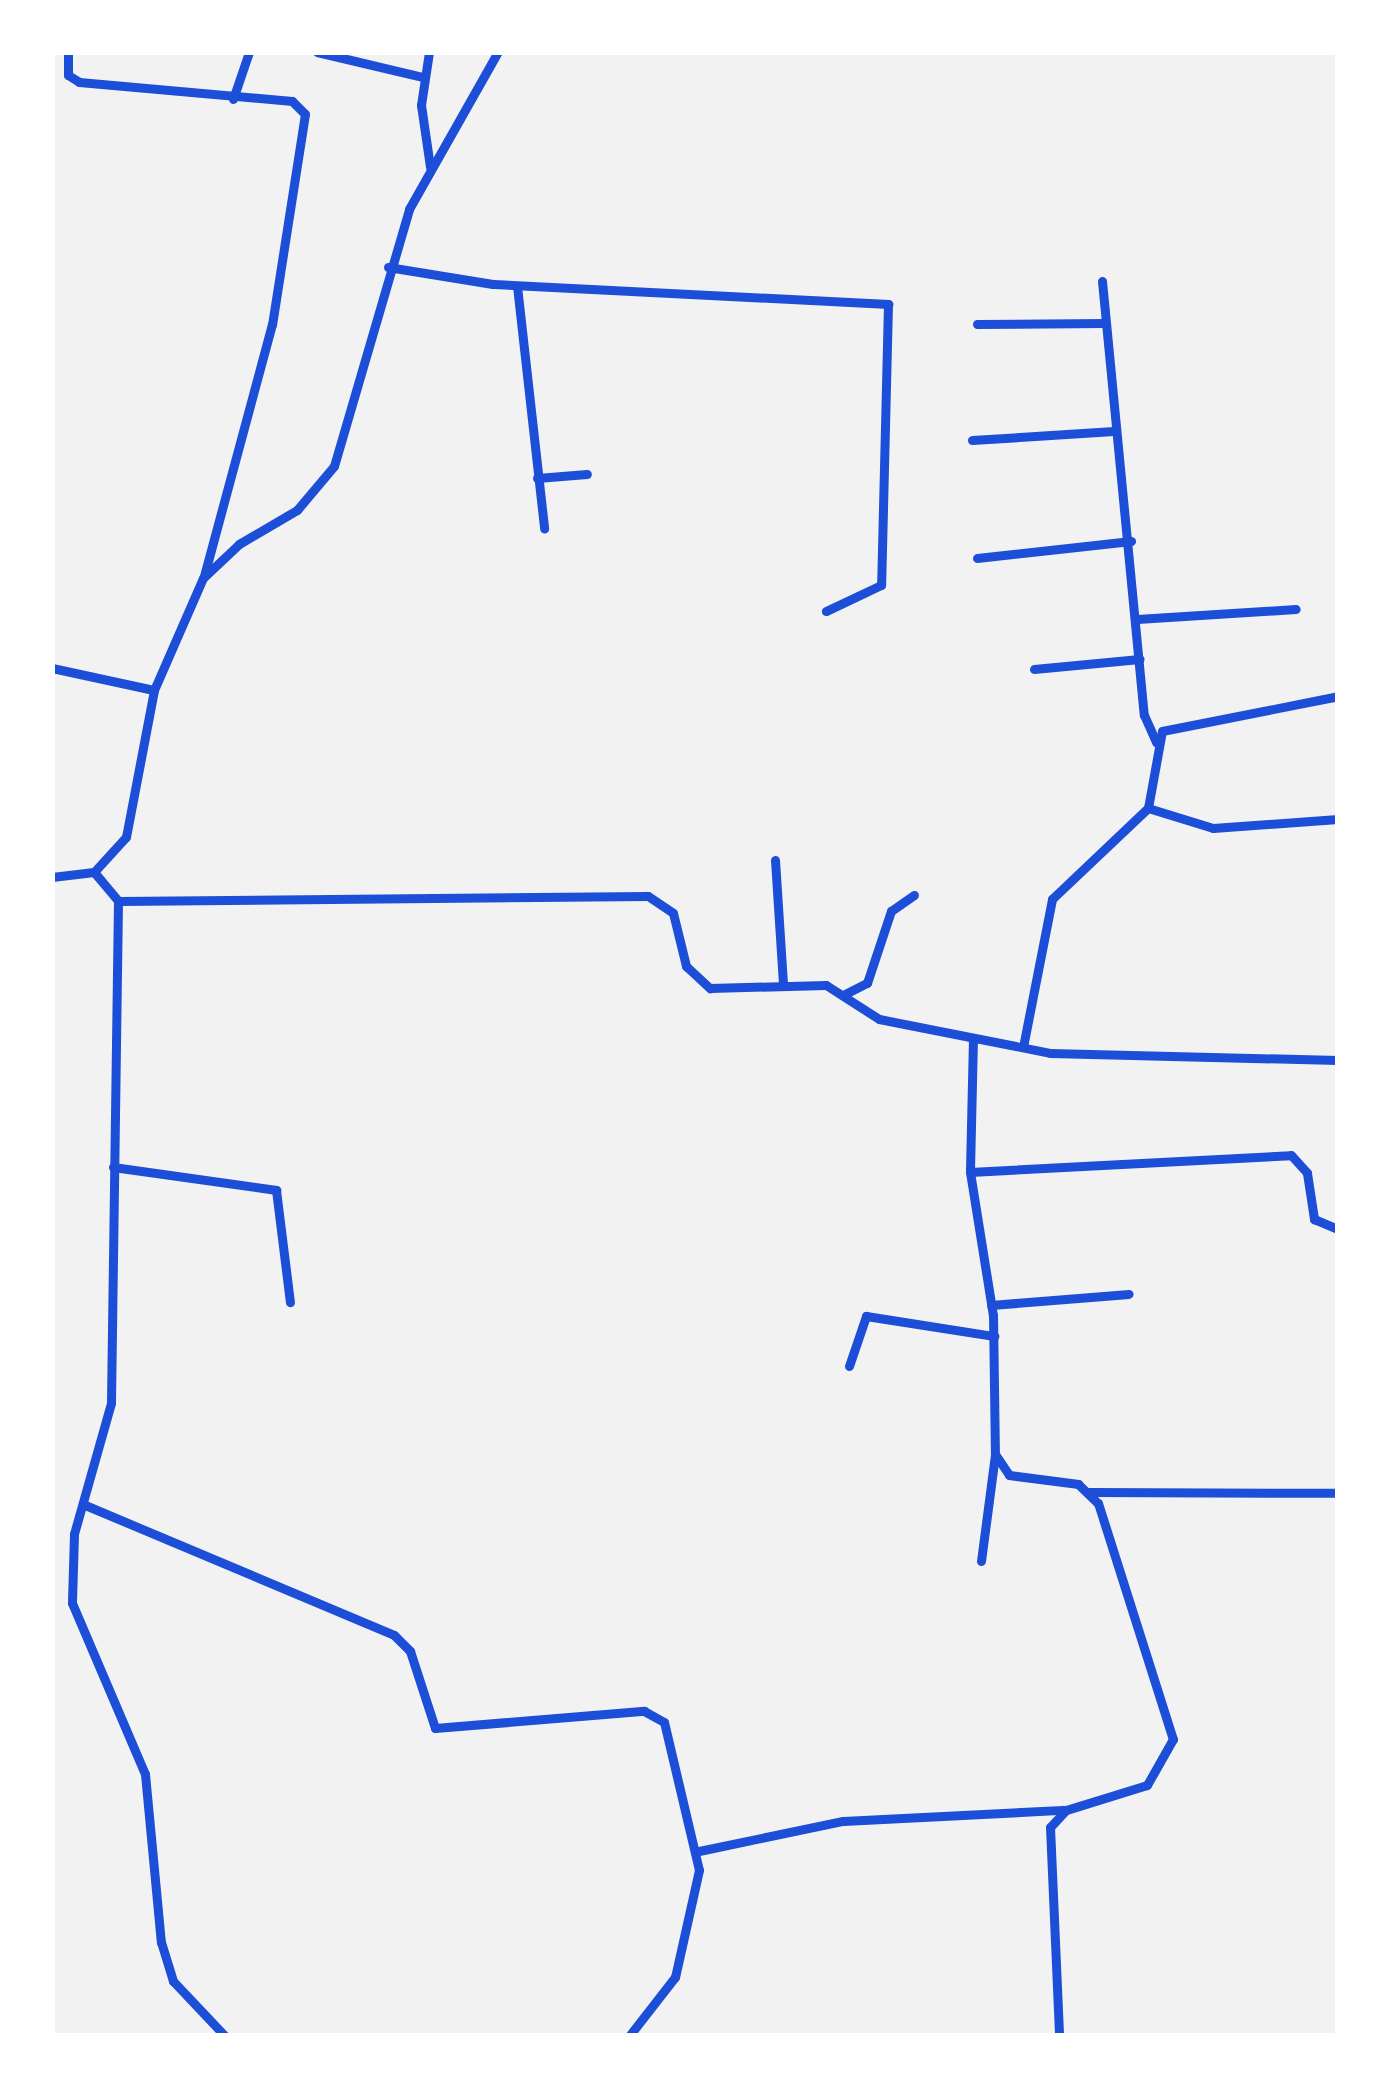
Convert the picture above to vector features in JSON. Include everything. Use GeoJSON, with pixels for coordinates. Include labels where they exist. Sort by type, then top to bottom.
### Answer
{"type":"FeatureCollection","features":[{"type":"Feature","properties":{"kind":"street"},"geometry":{"type":"LineString","coordinates":[[52,877],[94,872],[126,837],[154,690],[203,578],[272,324],[306,125],[292,102],[79,82],[68,75],[68,52]]}},
{"type":"Feature","properties":{"kind":"street"},"geometry":{"type":"LineString","coordinates":[[233,98],[250,52]]}},
{"type":"Feature","properties":{"kind":"street"},"geometry":{"type":"LineString","coordinates":[[318,52],[424,76]]}},
{"type":"Feature","properties":{"kind":"street"},"geometry":{"type":"LineString","coordinates":[[428,52],[424,76],[430,167]]}},
{"type":"Feature","properties":{"kind":"street"},"geometry":{"type":"LineString","coordinates":[[203,578],[297,510],[334,466],[388,267],[430,167],[498,52]]}},
{"type":"Feature","properties":{"kind":"street"},"geometry":{"type":"LineString","coordinates":[[388,267],[517,286],[888,304],[880,585],[826,611]]}},
{"type":"Feature","properties":{"kind":"street"},"geometry":{"type":"LineString","coordinates":[[1023,1048],[1052,899],[1148,808],[1156,742],[1140,658],[1130,542],[1114,431],[1102,282]]}},
{"type":"Feature","properties":{"kind":"street"},"geometry":{"type":"LineString","coordinates":[[517,286],[544,528]]}},
{"type":"Feature","properties":{"kind":"street"},"geometry":{"type":"LineString","coordinates":[[977,324],[1104,323]]}},
{"type":"Feature","properties":{"kind":"street"},"geometry":{"type":"LineString","coordinates":[[972,440],[1114,431]]}},
{"type":"Feature","properties":{"kind":"street"},"geometry":{"type":"LineString","coordinates":[[537,478],[588,474]]}},
{"type":"Feature","properties":{"kind":"street"},"geometry":{"type":"LineString","coordinates":[[977,558],[1130,542]]}},
{"type":"Feature","properties":{"kind":"street"},"geometry":{"type":"LineString","coordinates":[[1137,619],[1296,609]]}},
{"type":"Feature","properties":{"kind":"street"},"geometry":{"type":"LineString","coordinates":[[1034,669],[1140,658]]}},
{"type":"Feature","properties":{"kind":"street"},"geometry":{"type":"LineString","coordinates":[[52,668],[154,690]]}},
{"type":"Feature","properties":{"kind":"street"},"geometry":{"type":"LineString","coordinates":[[1156,742],[1171,726],[1338,696]]}},
{"type":"Feature","properties":{"kind":"street"},"geometry":{"type":"LineString","coordinates":[[1148,808],[1214,828],[1338,819]]}},
{"type":"Feature","properties":{"kind":"street"},"geometry":{"type":"LineString","coordinates":[[775,860],[783,984]]}},
{"type":"Feature","properties":{"kind":"street"},"geometry":{"type":"LineString","coordinates":[[94,872],[118,901],[112,1404],[85,1504],[71,1578],[78,1629],[145,1774],[161,1942],[174,1982],[224,2036]]}},
{"type":"Feature","properties":{"kind":"street"},"geometry":{"type":"LineString","coordinates":[[843,995],[867,983],[891,910],[914,894]]}},
{"type":"Feature","properties":{"kind":"street"},"geometry":{"type":"LineString","coordinates":[[118,901],[648,896],[673,913],[686,966],[700,984],[783,984],[843,995],[879,1020],[1023,1048],[1338,1060]]}},
{"type":"Feature","properties":{"kind":"street"},"geometry":{"type":"LineString","coordinates":[[973,1038],[970,1172],[994,1336],[996,1454],[981,1561]]}},
{"type":"Feature","properties":{"kind":"street"},"geometry":{"type":"LineString","coordinates":[[970,1172],[1291,1155],[1307,1172],[1314,1219],[1338,1229]]}},
{"type":"Feature","properties":{"kind":"street"},"geometry":{"type":"LineString","coordinates":[[113,1167],[276,1190],[290,1302]]}},
{"type":"Feature","properties":{"kind":"street"},"geometry":{"type":"LineString","coordinates":[[991,1306],[1129,1294]]}},
{"type":"Feature","properties":{"kind":"street"},"geometry":{"type":"LineString","coordinates":[[848,1366],[866,1316],[994,1336]]}},
{"type":"Feature","properties":{"kind":"street"},"geometry":{"type":"LineString","coordinates":[[996,1454],[1009,1476],[1090,1492],[1338,1493]]}},
{"type":"Feature","properties":{"kind":"street"},"geometry":{"type":"LineString","coordinates":[[699,1851],[843,1820],[1066,1810],[1148,1785],[1173,1739],[1090,1492]]}},
{"type":"Feature","properties":{"kind":"street"},"geometry":{"type":"LineString","coordinates":[[85,1504],[394,1635],[410,1651],[435,1728],[655,1714],[671,1735],[699,1851],[675,1976],[629,2036]]}},
{"type":"Feature","properties":{"kind":"street"},"geometry":{"type":"LineString","coordinates":[[1059,2036],[1049,1842],[1066,1810]]}}]}
